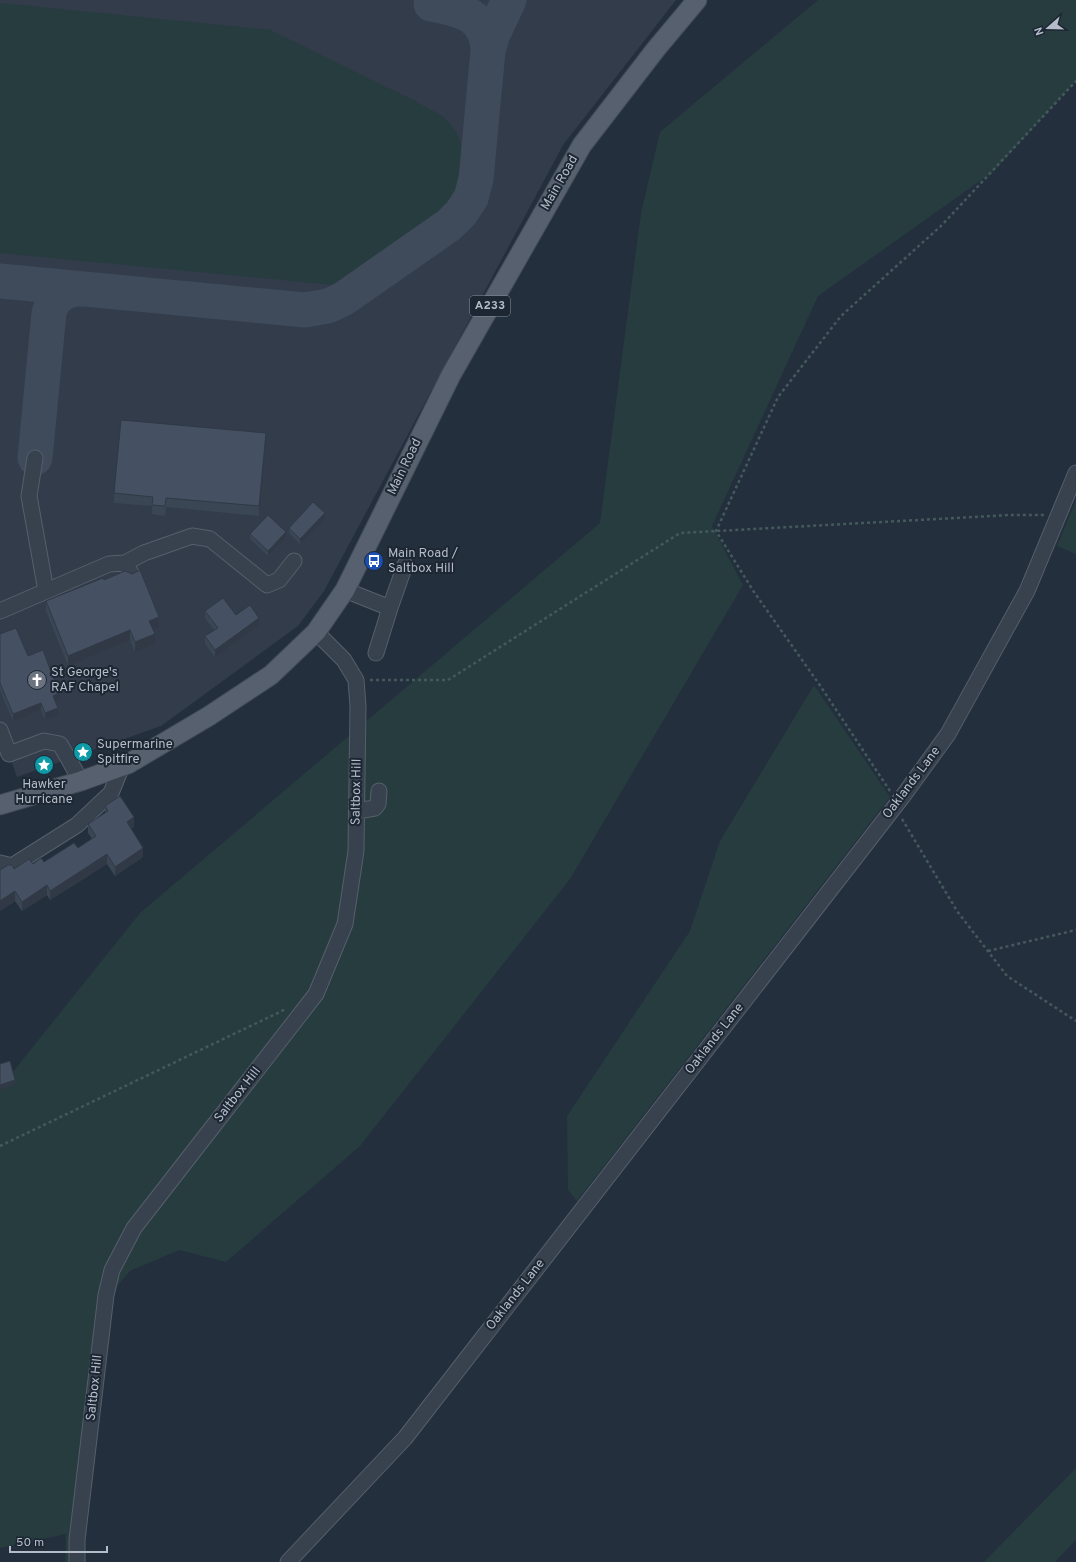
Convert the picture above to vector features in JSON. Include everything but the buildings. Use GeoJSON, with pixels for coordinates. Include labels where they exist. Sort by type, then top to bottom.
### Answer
{"type":"FeatureCollection","features":[{"type":"Feature","properties":{"kind":"main road","name":"Main Road"},"geometry":{"type":"LineString","coordinates":[[0,805],[81,781],[122,766],[209,716],[272,675],[316,632],[345,590],[451,375],[582,145],[656,49],[697,0]]}},
{"type":"Feature","properties":{"kind":"street"},"geometry":{"type":"LineString","coordinates":[[35,458],[29,496],[46,591]]}},
{"type":"Feature","properties":{"kind":"street","name":"Oaklands Lane"},"geometry":{"type":"LineString","coordinates":[[288,1562],[405,1438],[898,803],[952,727],[1026,591],[1076,473]]}},
{"type":"Feature","properties":{"kind":"street"},"geometry":{"type":"LineString","coordinates":[[0,611],[109,564],[128,569],[144,553],[192,536],[210,539],[267,585],[279,580],[294,561]]}},
{"type":"Feature","properties":{"kind":"street"},"geometry":{"type":"LineString","coordinates":[[376,653],[405,565]]}},
{"type":"Feature","properties":{"kind":"street"},"geometry":{"type":"LineString","coordinates":[[345,590],[390,608]]}},
{"type":"Feature","properties":{"kind":"street","name":"Saltbox Hill"},"geometry":{"type":"LineString","coordinates":[[77,1562],[78,1540],[102,1319],[112,1270],[134,1228],[316,994],[345,924],[356,851],[358,706],[356,680],[344,660],[316,632]]}},
{"type":"Feature","properties":{"kind":"street"},"geometry":{"type":"LineString","coordinates":[[0,730],[5,756],[44,742],[60,744],[81,781]]}},
{"type":"Feature","properties":{"kind":"street"},"geometry":{"type":"LineString","coordinates":[[0,863],[12,866],[78,825],[111,793],[122,766]]}},
{"type":"Feature","properties":{"kind":"street"},"geometry":{"type":"LineString","coordinates":[[357,811],[376,808],[378,804],[379,791]]}},
{"type":"Feature","properties":{"kind":"path"},"geometry":{"type":"LineString","coordinates":[[716,531],[778,397],[841,316],[942,225],[1076,81]]}},
{"type":"Feature","properties":{"kind":"path"},"geometry":{"type":"LineString","coordinates":[[356,680],[448,680],[680,533],[1010,515],[1058,514]]}},
{"type":"Feature","properties":{"kind":"path"},"geometry":{"type":"LineString","coordinates":[[716,531],[754,592],[820,684],[898,803],[898,812],[910,836],[957,911],[1007,976],[1076,1021]]}},
{"type":"Feature","properties":{"kind":"path"},"geometry":{"type":"LineString","coordinates":[[988,951],[1076,930]]}},
{"type":"Feature","properties":{"kind":"path"},"geometry":{"type":"LineString","coordinates":[[0,1146],[287,1008]]}},
{"type":"Feature","properties":{"kind":"shaded area"},"geometry":{"type":"Polygon","coordinates":[[[0,0],[676,0],[563,145],[324,591],[298,626],[161,726],[17,777],[0,729],[0,0]]]}},
{"type":"Feature","properties":{"kind":"green space"},"geometry":{"type":"Polygon","coordinates":[[[818,0],[1076,0],[1076,81],[994,171],[818,296],[712,526],[743,585],[570,879],[360,1146],[226,1262],[179,1250],[130,1271],[103,1302],[74,1562],[65,1562],[66,1534],[0,1548],[0,1088],[140,913],[600,523],[641,213],[660,132],[818,0]]]}},
{"type":"Feature","properties":{"kind":"green space"},"geometry":{"type":"Polygon","coordinates":[[[0,3],[270,30],[413,100],[444,117],[457,133],[463,152],[462,173],[457,194],[447,208],[423,227],[334,285],[0,253],[0,3]]]}},
{"type":"Feature","properties":{"kind":"green space"},"geometry":{"type":"Polygon","coordinates":[[[1076,500],[1076,554],[1057,546],[1076,500]]]}},
{"type":"Feature","properties":{"kind":"green space"},"geometry":{"type":"Polygon","coordinates":[[[814,685],[890,797],[577,1201],[568,1190],[567,1116],[690,931],[720,841],[814,685]]]}},
{"type":"Feature","properties":{"kind":"green space"},"geometry":{"type":"Polygon","coordinates":[[[1076,1468],[1076,1540],[1055,1562],[984,1562],[1076,1468]]]}},
{"type":"Feature","properties":{"kind":"taxiway"},"geometry":{"type":"LineString","coordinates":[[0,281],[305,310],[328,306],[343,299],[449,225],[461,213],[471,198],[476,179],[488,51],[493,34],[509,0]]}},
{"type":"Feature","properties":{"kind":"taxiway"},"geometry":{"type":"LineString","coordinates":[[431,4],[462,12],[477,21],[483,29],[488,51]]}},
{"type":"Feature","properties":{"kind":"taxiway"},"geometry":{"type":"LineString","coordinates":[[35,458],[49,313],[56,299],[68,291],[79,289]]}},
{"type":"Feature","properties":{"kind":"place","name":"Main Road / Saltbox Hill"},"geometry":{"type":"Point","coordinates":[374,561]}},
{"type":"Feature","properties":{"kind":"place","name":"St George's RAF Chapel"},"geometry":{"type":"Point","coordinates":[37,680]}},
{"type":"Feature","properties":{"kind":"place","name":"Supermarine Spitfire"},"geometry":{"type":"Point","coordinates":[83,752]}},
{"type":"Feature","properties":{"kind":"place","name":"Hawker Hurricane"},"geometry":{"type":"Point","coordinates":[44,765]}}]}
